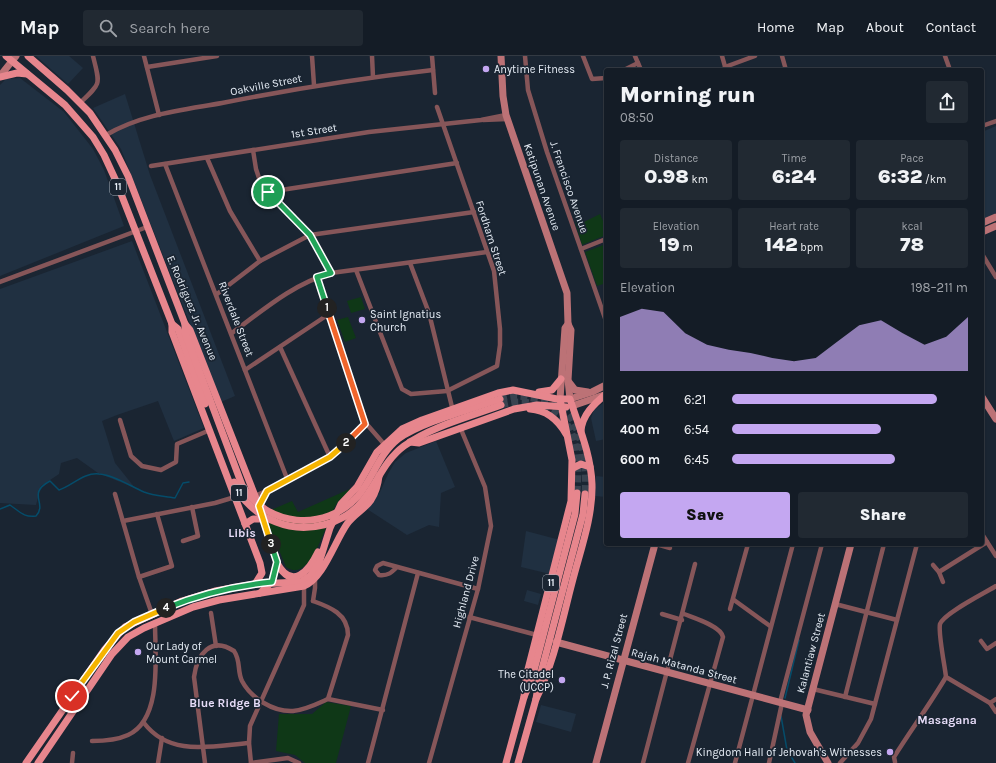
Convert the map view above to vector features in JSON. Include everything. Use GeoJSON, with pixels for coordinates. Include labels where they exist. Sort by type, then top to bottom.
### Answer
{"type":"FeatureCollection","features":[{"type":"Feature","properties":{"kind":"main road","name":"11"},"geometry":{"type":"LineString","coordinates":[[6,56],[14,58],[28,74],[65,105],[93,137],[104,155],[116,181],[134,231],[172,324],[172,332],[262,568],[261,577],[255,584]]}},
{"type":"Feature","properties":{"kind":"main road","name":"E. Rodriguez Jr. Avenue"},"geometry":{"type":"LineString","coordinates":[[28,56],[67,90],[90,113],[106,135],[128,176],[185,324],[190,330],[259,506],[277,562]]}},
{"type":"Feature","properties":{"kind":"main road"},"geometry":{"type":"LineString","coordinates":[[0,77],[17,73],[28,74]]}},
{"type":"Feature","properties":{"kind":"main road","name":"11"},"geometry":{"type":"LineString","coordinates":[[172,324],[183,334],[239,479],[247,493],[259,505],[272,514],[288,520],[306,521],[319,519],[336,513],[351,503],[375,477],[392,456],[410,442],[423,434],[501,402],[417,429],[404,436],[386,452],[375,477],[377,488],[371,500],[347,524],[315,580]]}},
{"type":"Feature","properties":{"kind":"main road","name":"11"},"geometry":{"type":"LineString","coordinates":[[183,334],[185,324]]}},
{"type":"Feature","properties":{"kind":"main road"},"geometry":{"type":"LineString","coordinates":[[531,393],[551,391],[564,379]]}},
{"type":"Feature","properties":{"kind":"main road"},"geometry":{"type":"LineString","coordinates":[[277,562],[282,571],[286,574],[296,576],[306,573],[310,568],[341,504],[357,487],[374,457],[384,444],[399,431],[413,423],[482,398],[513,390],[560,399],[571,403]]}},
{"type":"Feature","properties":{"kind":"main road"},"geometry":{"type":"LineString","coordinates":[[581,433],[582,424],[587,413],[604,396]]}},
{"type":"Feature","properties":{"kind":"main road","name":"Katipunan Avenue"},"geometry":{"type":"LineString","coordinates":[[524,697],[526,677],[570,509],[573,464],[570,442],[560,399]]}},
{"type":"Feature","properties":{"kind":"main road","name":"11"},"geometry":{"type":"LineString","coordinates":[[410,442],[419,443],[460,427],[514,409],[537,405],[562,407],[571,403]]}},
{"type":"Feature","properties":{"kind":"main road","name":"Katipunan Avenue"},"geometry":{"type":"LineString","coordinates":[[536,699],[545,681],[590,511],[592,490],[590,467],[571,403]]}},
{"type":"Feature","properties":{"kind":"main road"},"geometry":{"type":"LineString","coordinates":[[514,409],[536,410],[548,414],[562,427],[570,442]]}},
{"type":"Feature","properties":{"kind":"main road"},"geometry":{"type":"LineString","coordinates":[[218,450],[234,443]]}},
{"type":"Feature","properties":{"kind":"main road"},"geometry":{"type":"LineString","coordinates":[[573,464],[582,462],[588,458]]}},
{"type":"Feature","properties":{"kind":"main road"},"geometry":{"type":"LineString","coordinates":[[573,464],[580,464],[590,467]]}},
{"type":"Feature","properties":{"kind":"main road","name":"Katipunan Avenue"},"geometry":{"type":"LineString","coordinates":[[506,763],[524,697],[532,678],[573,521],[577,493]]}},
{"type":"Feature","properties":{"kind":"main road","name":"Katipunan Avenue"},"geometry":{"type":"LineString","coordinates":[[518,763],[536,699],[539,680],[583,514],[585,494]]}},
{"type":"Feature","properties":{"kind":"main road"},"geometry":{"type":"LineString","coordinates":[[245,524],[253,519],[263,519]]}},
{"type":"Feature","properties":{"kind":"main road"},"geometry":{"type":"LineString","coordinates":[[26,763],[43,736],[118,633],[134,622],[205,594],[255,584],[272,582],[296,583],[310,576],[319,563],[330,528]]}},
{"type":"Feature","properties":{"kind":"main road"},"geometry":{"type":"LineString","coordinates":[[260,593],[272,582],[277,562]]}},
{"type":"Feature","properties":{"kind":"main road"},"geometry":{"type":"LineString","coordinates":[[38,763],[112,654],[128,637],[155,623],[193,607],[260,593],[304,586],[315,580]]}},
{"type":"Feature","properties":{"kind":"street"},"geometry":{"type":"LineString","coordinates":[[80,102],[97,86],[99,82],[93,56]]}},
{"type":"Feature","properties":{"kind":"street"},"geometry":{"type":"LineString","coordinates":[[144,56],[159,115]]}},
{"type":"Feature","properties":{"kind":"street"},"geometry":{"type":"LineString","coordinates":[[146,67],[217,56]]}},
{"type":"Feature","properties":{"kind":"street"},"geometry":{"type":"LineString","coordinates":[[312,56],[314,85]]}},
{"type":"Feature","properties":{"kind":"street"},"geometry":{"type":"LineString","coordinates":[[372,56],[373,76]]}},
{"type":"Feature","properties":{"kind":"street"},"geometry":{"type":"LineString","coordinates":[[432,56],[435,93]]}},
{"type":"Feature","properties":{"kind":"street","name":"Katipunan Avenue"},"geometry":{"type":"LineString","coordinates":[[501,56],[502,92],[506,117],[567,293],[568,324],[565,328],[564,379],[560,399]]}},
{"type":"Feature","properties":{"kind":"street","name":"J. Francisco Avenue"},"geometry":{"type":"LineString","coordinates":[[525,56],[528,90],[604,315]]}},
{"type":"Feature","properties":{"kind":"street"},"geometry":{"type":"LineString","coordinates":[[583,56],[592,80],[604,78]]}},
{"type":"Feature","properties":{"kind":"street"},"geometry":{"type":"LineString","coordinates":[[635,56],[640,68]]}},
{"type":"Feature","properties":{"kind":"street"},"geometry":{"type":"LineString","coordinates":[[722,56],[726,68],[755,56]]}},
{"type":"Feature","properties":{"kind":"street"},"geometry":{"type":"LineString","coordinates":[[782,56],[785,68]]}},
{"type":"Feature","properties":{"kind":"street"},"geometry":{"type":"LineString","coordinates":[[945,56],[949,68]]}},
{"type":"Feature","properties":{"kind":"street"},"geometry":{"type":"LineString","coordinates":[[0,77],[14,58]]}},
{"type":"Feature","properties":{"kind":"street"},"geometry":{"type":"LineString","coordinates":[[628,68],[638,63]]}},
{"type":"Feature","properties":{"kind":"street","name":"Oakville Street"},"geometry":{"type":"LineString","coordinates":[[106,135],[131,122],[159,115],[314,85],[373,76],[433,70]]}},
{"type":"Feature","properties":{"kind":"street","name":"Fordham Street"},"geometry":{"type":"LineString","coordinates":[[356,270],[402,389],[411,394],[447,391],[494,369],[498,363],[500,346],[499,310],[494,271],[437,107]]}},
{"type":"Feature","properties":{"kind":"street","name":"1st Street"},"geometry":{"type":"LineString","coordinates":[[151,166],[369,132],[506,117]]}},
{"type":"Feature","properties":{"kind":"street"},"geometry":{"type":"LineString","coordinates":[[984,125],[996,121]]}},
{"type":"Feature","properties":{"kind":"street"},"geometry":{"type":"LineString","coordinates":[[253,150],[258,177],[268,192],[310,235],[331,273]]}},
{"type":"Feature","properties":{"kind":"street"},"geometry":{"type":"LineString","coordinates":[[207,158],[230,211],[260,261]]}},
{"type":"Feature","properties":{"kind":"street"},"geometry":{"type":"LineString","coordinates":[[268,192],[457,163]]}},
{"type":"Feature","properties":{"kind":"street","name":"Riverdale Street"},"geometry":{"type":"LineString","coordinates":[[165,164],[217,294],[288,481]]}},
{"type":"Feature","properties":{"kind":"street"},"geometry":{"type":"LineString","coordinates":[[217,294],[260,261],[310,235],[474,212]]}},
{"type":"Feature","properties":{"kind":"street"},"geometry":{"type":"LineString","coordinates":[[984,222],[996,217]]}},
{"type":"Feature","properties":{"kind":"street"},"geometry":{"type":"LineString","coordinates":[[984,231],[996,226]]}},
{"type":"Feature","properties":{"kind":"street"},"geometry":{"type":"LineString","coordinates":[[0,282],[147,227]]}},
{"type":"Feature","properties":{"kind":"street"},"geometry":{"type":"LineString","coordinates":[[581,249],[604,240]]}},
{"type":"Feature","properties":{"kind":"street"},"geometry":{"type":"LineString","coordinates":[[232,333],[296,287],[317,277],[331,273],[487,252]]}},
{"type":"Feature","properties":{"kind":"street"},"geometry":{"type":"LineString","coordinates":[[984,257],[996,277]]}},
{"type":"Feature","properties":{"kind":"street"},"geometry":{"type":"LineString","coordinates":[[410,263],[430,313],[447,391],[452,407]]}},
{"type":"Feature","properties":{"kind":"street"},"geometry":{"type":"LineString","coordinates":[[317,277],[365,424],[384,444]]}},
{"type":"Feature","properties":{"kind":"street"},"geometry":{"type":"LineString","coordinates":[[245,370],[329,314]]}},
{"type":"Feature","properties":{"kind":"street"},"geometry":{"type":"LineString","coordinates":[[280,347],[330,457]]}},
{"type":"Feature","properties":{"kind":"street"},"geometry":{"type":"LineString","coordinates":[[564,379],[576,391],[592,392]]}},
{"type":"Feature","properties":{"kind":"street","name":"Katipunan Avenue"},"geometry":{"type":"LineString","coordinates":[[564,379],[571,403]]}},
{"type":"Feature","properties":{"kind":"street"},"geometry":{"type":"LineString","coordinates":[[571,403],[604,386]]}},
{"type":"Feature","properties":{"kind":"street"},"geometry":{"type":"LineString","coordinates":[[571,403],[604,395]]}},
{"type":"Feature","properties":{"kind":"street"},"geometry":{"type":"LineString","coordinates":[[984,400],[996,419]]}},
{"type":"Feature","properties":{"kind":"street"},"geometry":{"type":"LineString","coordinates":[[120,420],[131,456],[142,466],[161,470],[170,467],[176,462],[177,444],[210,430]]}},
{"type":"Feature","properties":{"kind":"street"},"geometry":{"type":"LineString","coordinates":[[254,496],[288,481],[330,457],[365,424]]}},
{"type":"Feature","properties":{"kind":"street","name":"Highland Drive"},"geometry":{"type":"LineString","coordinates":[[429,763],[478,589],[491,526],[485,487],[460,427]]}},
{"type":"Feature","properties":{"kind":"street"},"geometry":{"type":"LineString","coordinates":[[259,506],[267,491]]}},
{"type":"Feature","properties":{"kind":"street"},"geometry":{"type":"LineString","coordinates":[[115,494],[139,577],[152,614]]}},
{"type":"Feature","properties":{"kind":"street"},"geometry":{"type":"LineString","coordinates":[[123,521],[234,497]]}},
{"type":"Feature","properties":{"kind":"street"},"geometry":{"type":"LineString","coordinates":[[182,540],[198,536],[192,507]]}},
{"type":"Feature","properties":{"kind":"street"},"geometry":{"type":"LineString","coordinates":[[139,577],[172,566],[157,514]]}},
{"type":"Feature","properties":{"kind":"street"},"geometry":{"type":"LineString","coordinates":[[984,537],[996,556]]}},
{"type":"Feature","properties":{"kind":"street","name":"J. P. Rizal Street"},"geometry":{"type":"LineString","coordinates":[[596,763],[654,546]]}},
{"type":"Feature","properties":{"kind":"street"},"geometry":{"type":"LineString","coordinates":[[662,546],[670,548]]}},
{"type":"Feature","properties":{"kind":"street"},"geometry":{"type":"LineString","coordinates":[[730,609],[734,600],[748,546]]}},
{"type":"Feature","properties":{"kind":"street"},"geometry":{"type":"LineString","coordinates":[[735,763],[770,626],[792,546]]}},
{"type":"Feature","properties":{"kind":"street"},"geometry":{"type":"LineString","coordinates":[[769,763],[781,703],[821,546]]}},
{"type":"Feature","properties":{"kind":"street","name":"Kalantiaw Street"},"geometry":{"type":"LineString","coordinates":[[828,763],[808,728],[806,719],[850,546]]}},
{"type":"Feature","properties":{"kind":"street"},"geometry":{"type":"LineString","coordinates":[[846,697],[883,546]]}},
{"type":"Feature","properties":{"kind":"street"},"geometry":{"type":"LineString","coordinates":[[840,763],[858,743],[871,719],[916,546]]}},
{"type":"Feature","properties":{"kind":"street"},"geometry":{"type":"LineString","coordinates":[[939,572],[981,546]]}},
{"type":"Feature","properties":{"kind":"street"},"geometry":{"type":"LineString","coordinates":[[643,763],[684,614],[695,564]]}},
{"type":"Feature","properties":{"kind":"street"},"geometry":{"type":"LineString","coordinates":[[932,566],[939,572],[943,582]]}},
{"type":"Feature","properties":{"kind":"street"},"geometry":{"type":"LineString","coordinates":[[397,567],[478,589]]}},
{"type":"Feature","properties":{"kind":"street"},"geometry":{"type":"LineString","coordinates":[[368,763],[418,573]]}},
{"type":"Feature","properties":{"kind":"street"},"geometry":{"type":"LineString","coordinates":[[304,606],[312,601],[315,580]]}},
{"type":"Feature","properties":{"kind":"street"},"geometry":{"type":"LineString","coordinates":[[299,763],[288,758],[251,763],[248,743],[250,726],[260,701],[304,606],[304,586]]}},
{"type":"Feature","properties":{"kind":"street"},"geometry":{"type":"LineString","coordinates":[[896,763],[894,757],[914,724],[920,718],[946,677],[940,627],[941,623],[961,606],[996,586]]}},
{"type":"Feature","properties":{"kind":"street"},"geometry":{"type":"LineString","coordinates":[[734,600],[770,626]]}},
{"type":"Feature","properties":{"kind":"street"},"geometry":{"type":"LineString","coordinates":[[312,601],[343,616],[348,627],[348,635],[328,699]]}},
{"type":"Feature","properties":{"kind":"street"},"geometry":{"type":"LineString","coordinates":[[835,604],[897,620]]}},
{"type":"Feature","properties":{"kind":"street"},"geometry":{"type":"LineString","coordinates":[[211,614],[216,646]]}},
{"type":"Feature","properties":{"kind":"street"},"geometry":{"type":"LineString","coordinates":[[662,614],[682,620]]}},
{"type":"Feature","properties":{"kind":"street"},"geometry":{"type":"LineString","coordinates":[[684,614],[702,620],[722,633],[723,637],[688,763]]}},
{"type":"Feature","properties":{"kind":"street"},"geometry":{"type":"LineString","coordinates":[[469,617],[537,635]]}},
{"type":"Feature","properties":{"kind":"street"},"geometry":{"type":"LineString","coordinates":[[92,741],[106,741],[128,735],[144,723],[150,710],[153,696],[155,668],[155,623]]}},
{"type":"Feature","properties":{"kind":"street"},"geometry":{"type":"LineString","coordinates":[[981,641],[987,649],[996,643]]}},
{"type":"Feature","properties":{"kind":"street","name":"Rajah Matanda Street"},"geometry":{"type":"LineString","coordinates":[[556,642],[808,710]]}},
{"type":"Feature","properties":{"kind":"street"},"geometry":{"type":"LineString","coordinates":[[205,763],[194,676],[200,655],[205,650],[216,646],[228,647],[234,651],[240,663],[241,679],[246,687],[260,701],[278,710],[293,711],[313,706],[328,699],[382,710]]}},
{"type":"Feature","properties":{"kind":"street"},"geometry":{"type":"LineString","coordinates":[[946,677],[990,703],[996,712]]}},
{"type":"Feature","properties":{"kind":"street"},"geometry":{"type":"LineString","coordinates":[[813,689],[875,704]]}},
{"type":"Feature","properties":{"kind":"street"},"geometry":{"type":"LineString","coordinates":[[990,703],[996,699]]}},
{"type":"Feature","properties":{"kind":"street"},"geometry":{"type":"LineString","coordinates":[[144,723],[153,733],[180,747],[204,747],[248,743]]}},
{"type":"Feature","properties":{"kind":"street"},"geometry":{"type":"LineString","coordinates":[[158,763],[162,738]]}},
{"type":"Feature","properties":{"kind":"street"},"geometry":{"type":"LineString","coordinates":[[72,763],[73,753]]}},
{"type":"Feature","properties":{"kind":"shaded area"},"geometry":{"type":"Polygon","coordinates":[[[36,56],[69,56],[83,68],[68,84],[36,56]]]}},
{"type":"Feature","properties":{"kind":"shaded area"},"geometry":{"type":"Polygon","coordinates":[[[20,78],[64,112],[93,149],[104,170],[124,226],[0,276],[0,85],[6,79],[20,78]]]}},
{"type":"Feature","properties":{"kind":"shaded area"},"geometry":{"type":"Polygon","coordinates":[[[125,94],[150,175],[235,396],[221,402],[121,149],[93,108],[125,94]]]}},
{"type":"Feature","properties":{"kind":"shaded area"},"geometry":{"type":"Polygon","coordinates":[[[996,126],[996,213],[985,218],[984,215],[984,131],[996,126]]]}},
{"type":"Feature","properties":{"kind":"shaded area"},"geometry":{"type":"Polygon","coordinates":[[[132,241],[204,428],[174,441],[158,401],[117,415],[102,421],[115,463],[135,488],[98,473],[77,458],[61,463],[59,474],[41,486],[36,505],[0,503],[0,289],[132,241]]]}},
{"type":"Feature","properties":{"kind":"shaded area"},"geometry":{"type":"Polygon","coordinates":[[[604,402],[604,439],[596,441],[591,418],[594,410],[604,402]]]}},
{"type":"Feature","properties":{"kind":"shaded area"},"geometry":{"type":"Polygon","coordinates":[[[436,441],[455,487],[441,493],[439,527],[429,525],[407,535],[367,509],[380,492],[395,462],[406,453],[436,441]]]}},
{"type":"Feature","properties":{"kind":"shaded area"},"geometry":{"type":"Polygon","coordinates":[[[596,476],[604,477],[604,497],[595,496],[596,476]]]}},
{"type":"Feature","properties":{"kind":"shaded area"},"geometry":{"type":"Polygon","coordinates":[[[526,531],[560,540],[550,574],[521,567],[526,531]]]}},
{"type":"Feature","properties":{"kind":"shaded area"},"geometry":{"type":"Polygon","coordinates":[[[527,590],[541,594],[538,605],[524,601],[527,590]]]}},
{"type":"Feature","properties":{"kind":"shaded area"},"geometry":{"type":"Polygon","coordinates":[[[541,705],[576,714],[571,732],[536,722],[541,705]]]}},
{"type":"Feature","properties":{"kind":"green space"},"geometry":{"type":"Polygon","coordinates":[[[600,214],[604,223],[604,236],[582,245],[575,221],[580,219],[582,223],[600,214]]]}},
{"type":"Feature","properties":{"kind":"green space"},"geometry":{"type":"Polygon","coordinates":[[[604,245],[604,284],[597,286],[585,252],[604,245]]]}},
{"type":"Feature","properties":{"kind":"green space"},"geometry":{"type":"Polygon","coordinates":[[[361,297],[365,309],[351,313],[347,301],[361,297]]]}},
{"type":"Feature","properties":{"kind":"green space"},"geometry":{"type":"Polygon","coordinates":[[[348,317],[356,338],[345,342],[337,320],[348,317]]]}},
{"type":"Feature","properties":{"kind":"green space"},"geometry":{"type":"Polygon","coordinates":[[[352,488],[337,503],[311,559],[303,567],[295,570],[286,567],[264,513],[292,501],[298,512],[352,488]]]}},
{"type":"Feature","properties":{"kind":"green space"},"geometry":{"type":"Polygon","coordinates":[[[326,702],[351,706],[336,763],[305,763],[295,755],[276,751],[279,714],[312,714],[326,702]]]}},
{"type":"Feature","properties":{"kind":"waterway"},"geometry":{"type":"LineString","coordinates":[[0,509],[10,505],[25,515],[36,516],[40,507],[38,494],[39,490],[43,486],[50,481],[59,490],[83,477],[94,474],[110,476],[148,493],[175,498],[183,483],[189,482]]}},
{"type":"Feature","properties":{"kind":"waterway"},"geometry":{"type":"LineString","coordinates":[[785,698],[799,640]]}},
{"type":"Feature","properties":{"kind":"waterway"},"geometry":{"type":"LineString","coordinates":[[781,716],[787,750],[795,763]]}},
{"type":"Feature","properties":{"kind":"tunnel"},"geometry":{"type":"LineString","coordinates":[[500,399],[505,397],[522,396],[553,404],[567,413],[577,430],[583,452],[585,494]]}},
{"type":"Feature","properties":{"kind":"tunnel"},"geometry":{"type":"LineString","coordinates":[[501,405],[524,402],[552,410],[562,418],[569,428],[577,452],[577,493]]}},
{"type":"Feature","properties":{"kind":"place","name":"Anytime Fitness"},"geometry":{"type":"Point","coordinates":[486,69]}},
{"type":"Feature","properties":{"kind":"place","name":"Saint Ignatius Church"},"geometry":{"type":"Point","coordinates":[362,320]}},
{"type":"Feature","properties":{"kind":"place","name":"Our Lady of Mount Carmel"},"geometry":{"type":"Point","coordinates":[138,652]}},
{"type":"Feature","properties":{"kind":"place","name":"The Citadel (UCCP)"},"geometry":{"type":"Point","coordinates":[562,680]}},
{"type":"Feature","properties":{"kind":"place","name":"Kingdom Hall of Jehovah's Witnesses"},"geometry":{"type":"Point","coordinates":[890,752]}},
{"type":"Feature","properties":{"kind":"district","name":"Libis"},"geometry":{"type":"Point","coordinates":[242,533]}},
{"type":"Feature","properties":{"kind":"district","name":"Blue Ridge B"},"geometry":{"type":"Point","coordinates":[225,703]}},
{"type":"Feature","properties":{"kind":"district","name":"Masagana"},"geometry":{"type":"Point","coordinates":[947,720]}},
{"type":"Feature","properties":{"kind":"route"},"geometry":{"type":"LineString","coordinates":[[72,696],[118,633],[134,622],[182,601],[215,591],[272,582],[275,575],[277,562],[259,506],[262,498],[267,491],[288,481],[337,452],[365,424],[317,277],[331,273],[310,235],[299,222],[268,192]]}}]}
